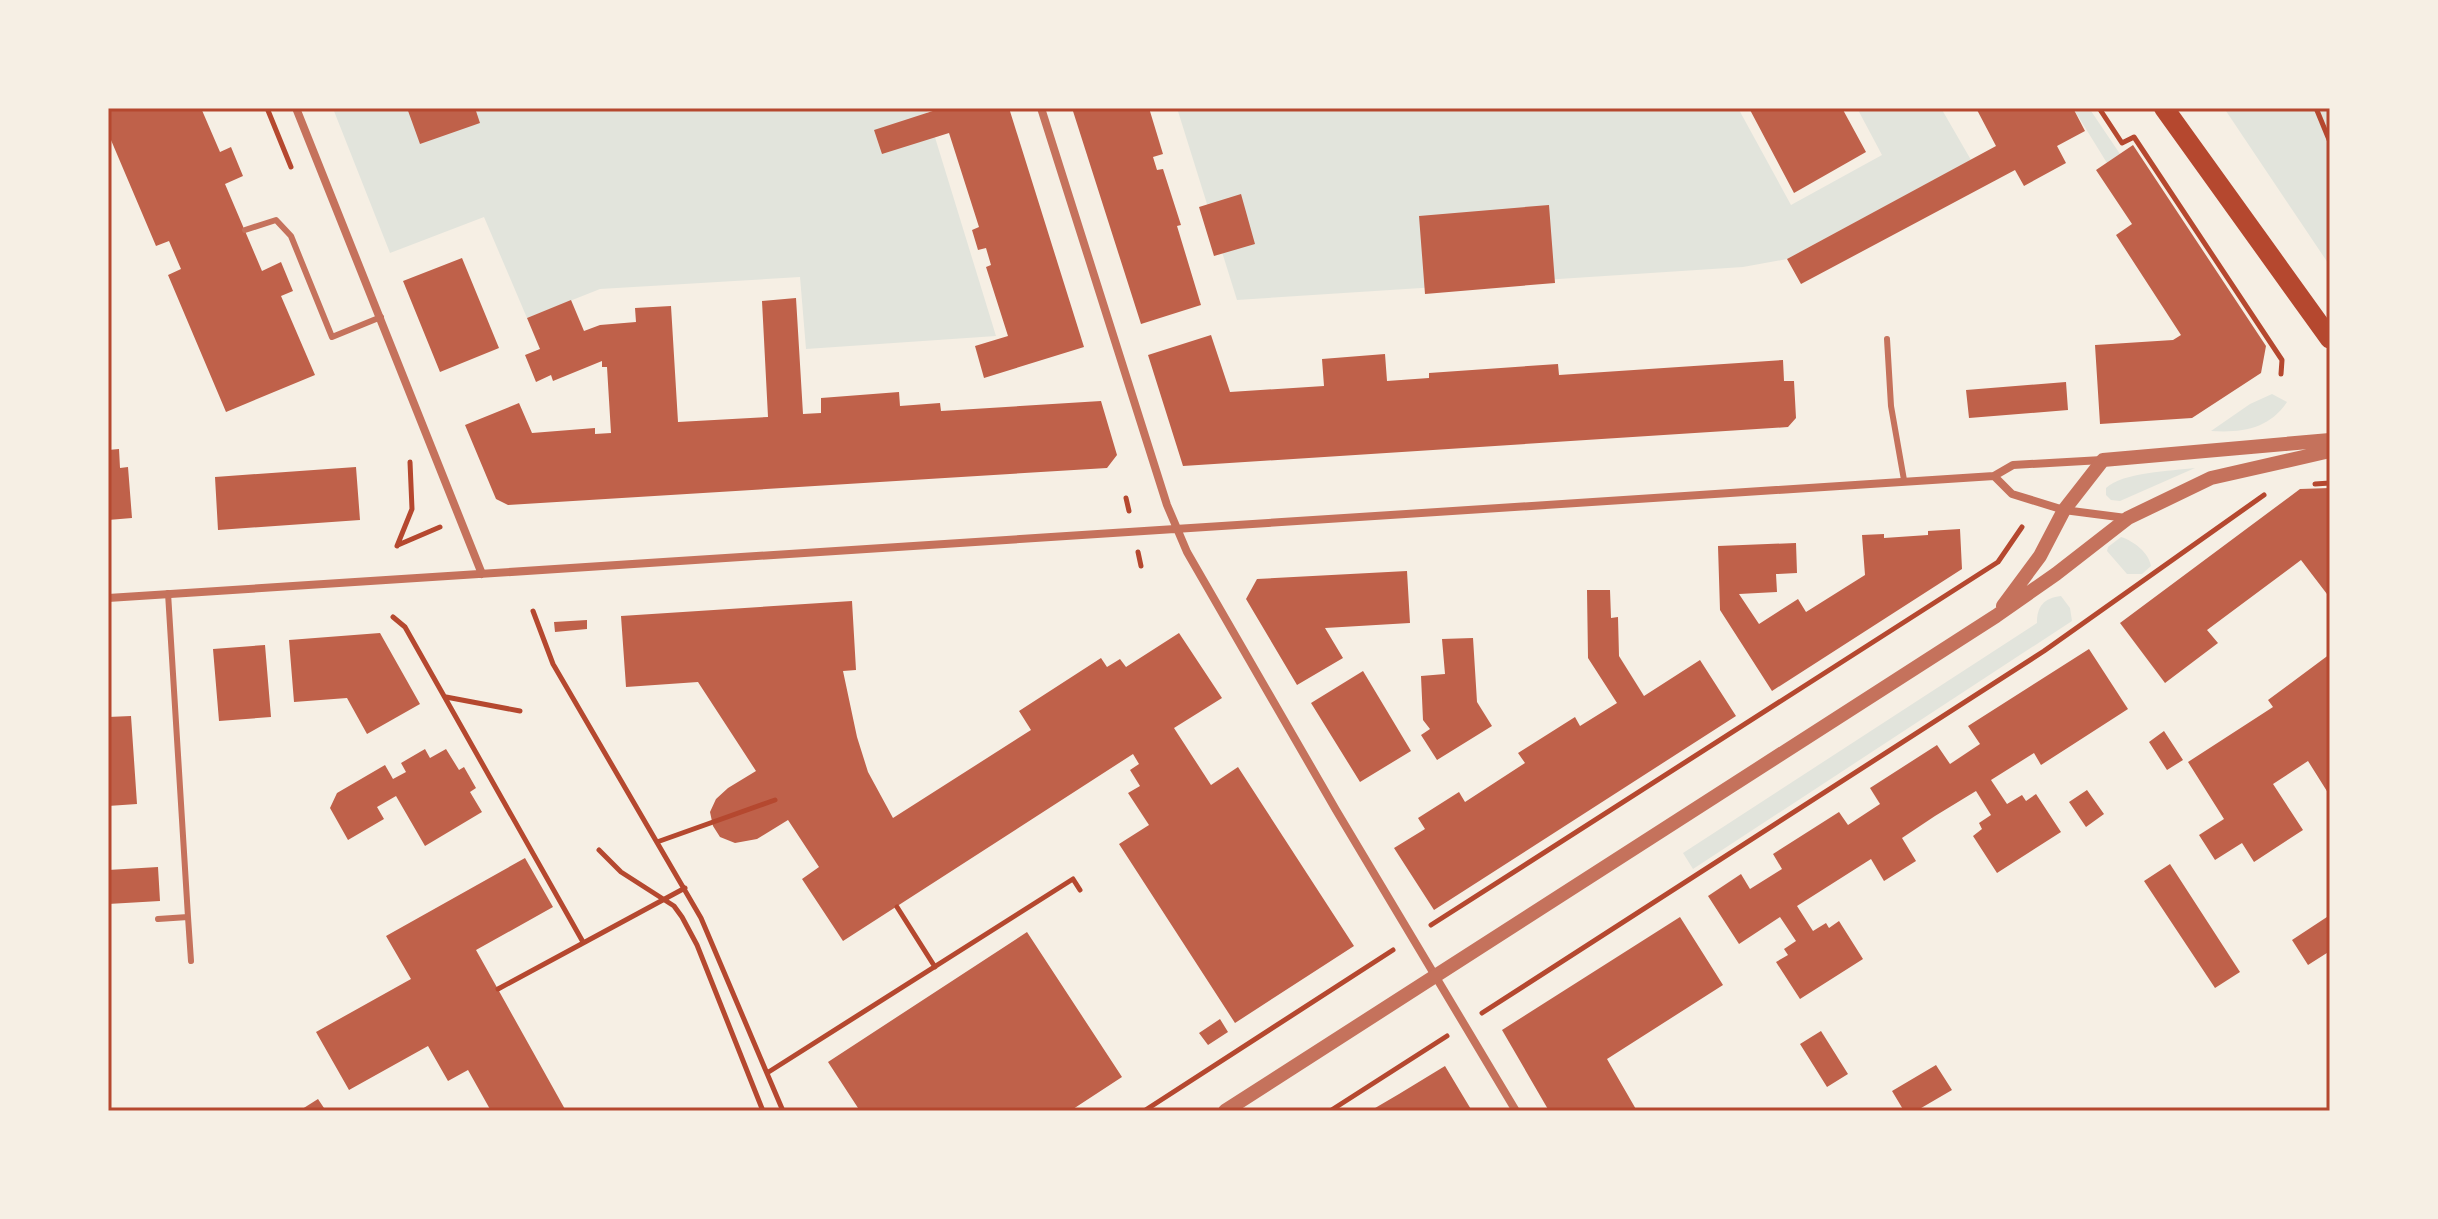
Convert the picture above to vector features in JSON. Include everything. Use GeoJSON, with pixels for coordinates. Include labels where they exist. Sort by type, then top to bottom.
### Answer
{"type":"FeatureCollection","features":[{"type":"Feature","properties":{"kind":"main road"},"geometry":{"type":"LineString","coordinates":[[2164,108],[2330,339]]}},
{"type":"Feature","properties":{"kind":"street"},"geometry":{"type":"LineString","coordinates":[[296,108],[482,574]]}},
{"type":"Feature","properties":{"kind":"street"},"geometry":{"type":"LineString","coordinates":[[1041,108],[1167,505],[1187,552],[1516,1111]]}},
{"type":"Feature","properties":{"kind":"street"},"geometry":{"type":"LineString","coordinates":[[108,598],[1994,476],[2013,465],[2330,440]]}},
{"type":"Feature","properties":{"kind":"street"},"geometry":{"type":"LineString","coordinates":[[1225,1111],[1996,616],[2128,518],[2211,478],[2330,451]]}},
{"type":"Feature","properties":{"kind":"street"},"geometry":{"type":"LineString","coordinates":[[1996,616],[2040,556],[2064,510],[2103,460]]}},
{"type":"Feature","properties":{"kind":"street"},"geometry":{"type":"LineString","coordinates":[[1994,476],[2012,494],[2064,510],[2128,518]]}},
{"type":"Feature","properties":{"kind":"lane"},"geometry":{"type":"LineString","coordinates":[[245,230],[276,220],[291,236],[332,337],[381,317]]}},
{"type":"Feature","properties":{"kind":"lane"},"geometry":{"type":"LineString","coordinates":[[1887,339],[1891,406],[1904,480]]}},
{"type":"Feature","properties":{"kind":"lane"},"geometry":{"type":"LineString","coordinates":[[168,593],[191,961]]}},
{"type":"Feature","properties":{"kind":"lane"},"geometry":{"type":"LineString","coordinates":[[158,919],[188,917]]}},
{"type":"Feature","properties":{"kind":"path"},"geometry":{"type":"LineString","coordinates":[[2099,108],[2122,143],[2134,137],[2282,360],[2281,374]]}},
{"type":"Feature","properties":{"kind":"path"},"geometry":{"type":"LineString","coordinates":[[2316,108],[2330,142]]}},
{"type":"Feature","properties":{"kind":"path"},"geometry":{"type":"LineString","coordinates":[[2304,484],[2330,483]]}},
{"type":"Feature","properties":{"kind":"path"},"geometry":{"type":"LineString","coordinates":[[1330,1111],[2044,651],[2266,493]]}},
{"type":"Feature","properties":{"kind":"path"},"geometry":{"type":"LineString","coordinates":[[1144,1111],[1998,562],[2022,527]]}},
{"type":"Feature","properties":{"kind":"path"},"geometry":{"type":"LineString","coordinates":[[533,611],[553,664],[701,918],[783,1111]]}},
{"type":"Feature","properties":{"kind":"path"},"geometry":{"type":"LineString","coordinates":[[393,617],[405,627],[583,942]]}},
{"type":"Feature","properties":{"kind":"path"},"geometry":{"type":"LineString","coordinates":[[445,697],[520,711]]}},
{"type":"Feature","properties":{"kind":"path"},"geometry":{"type":"LineString","coordinates":[[657,842],[775,800]]}},
{"type":"Feature","properties":{"kind":"path"},"geometry":{"type":"LineString","coordinates":[[599,850],[621,872],[664,899],[682,917],[697,945],[763,1111]]}},
{"type":"Feature","properties":{"kind":"path"},"geometry":{"type":"LineString","coordinates":[[767,1073],[1073,879],[1080,890]]}},
{"type":"Feature","properties":{"kind":"path"},"geometry":{"type":"LineString","coordinates":[[498,989],[685,888]]}},
{"type":"Feature","properties":{"kind":"path"},"geometry":{"type":"LineString","coordinates":[[897,907],[935,967]]}},
{"type":"Feature","properties":{"kind":"shaded area"},"geometry":{"type":"Polygon","coordinates":[[[345,108],[926,108],[996,336],[806,349],[800,277],[600,289],[527,318],[484,217],[390,253],[334,111],[345,108]]]}},
{"type":"Feature","properties":{"kind":"shaded area"},"geometry":{"type":"Polygon","coordinates":[[[1177,108],[1738,108],[1791,205],[1882,155],[1857,108],[1941,108],[1971,160],[1787,259],[1743,267],[1237,300],[1177,108]]]}},
{"type":"Feature","properties":{"kind":"shaded area"},"geometry":{"type":"Polygon","coordinates":[[[2073,108],[2089,108],[2120,154],[2107,163],[2073,108]]]}},
{"type":"Feature","properties":{"kind":"shaded area"},"geometry":{"type":"Polygon","coordinates":[[[2224,108],[2330,108],[2330,266],[2224,108]]]}},
{"type":"Feature","properties":{"kind":"shaded area"},"geometry":{"type":"Polygon","coordinates":[[[2272,394],[2287,402],[2263,424],[2244,430],[2211,431],[2250,404],[2272,394]]]}},
{"type":"Feature","properties":{"kind":"shaded area"},"geometry":{"type":"Polygon","coordinates":[[[2195,468],[2120,501],[2111,500],[2106,495],[2106,488],[2124,479],[2195,468]]]}},
{"type":"Feature","properties":{"kind":"shaded area"},"geometry":{"type":"Polygon","coordinates":[[[2121,537],[2136,545],[2147,557],[2151,566],[2142,574],[2127,574],[2107,551],[2121,537]]]}},
{"type":"Feature","properties":{"kind":"shaded area"},"geometry":{"type":"Polygon","coordinates":[[[2061,596],[2070,608],[2072,621],[1693,869],[1683,853],[2037,623],[2043,604],[2061,596]]]}},
{"type":"Feature","properties":{"kind":"building"},"geometry":{"type":"Polygon","coordinates":[[[108,108],[201,108],[220,152],[231,147],[243,176],[225,184],[262,271],[281,262],[293,291],[281,296],[315,375],[226,412],[168,275],[181,269],[169,241],[156,246],[108,133],[108,108]]]}},
{"type":"Feature","properties":{"kind":"building"},"geometry":{"type":"Polygon","coordinates":[[[407,108],[475,108],[480,123],[420,144],[407,108]]]}},
{"type":"Feature","properties":{"kind":"building"},"geometry":{"type":"Polygon","coordinates":[[[942,108],[1009,108],[1084,347],[984,378],[975,346],[1008,336],[986,267],[991,265],[986,248],[978,250],[972,230],[979,227],[949,133],[882,154],[874,130],[942,108]]]}},
{"type":"Feature","properties":{"kind":"building"},"geometry":{"type":"Polygon","coordinates":[[[1072,108],[1149,108],[1163,154],[1153,157],[1157,170],[1163,169],[1201,305],[1141,324],[1072,108]]]}},
{"type":"Feature","properties":{"kind":"building"},"geometry":{"type":"Polygon","coordinates":[[[1749,108],[1842,108],[1866,152],[1794,193],[1749,108]]]}},
{"type":"Feature","properties":{"kind":"building"},"geometry":{"type":"Polygon","coordinates":[[[1976,108],[2073,108],[2085,131],[2057,146],[2066,163],[2024,186],[2015,170],[1801,284],[1787,259],[1996,146],[1976,108]]]}},
{"type":"Feature","properties":{"kind":"building"},"geometry":{"type":"Polygon","coordinates":[[[2133,145],[2266,346],[2261,373],[2192,418],[2100,424],[2095,345],[2173,340],[2181,335],[2116,235],[2132,224],[2096,170],[2133,145]]]}},
{"type":"Feature","properties":{"kind":"building"},"geometry":{"type":"Polygon","coordinates":[[[1241,194],[1255,244],[1214,256],[1199,207],[1241,194]]]}},
{"type":"Feature","properties":{"kind":"building"},"geometry":{"type":"Polygon","coordinates":[[[1549,205],[1555,283],[1425,294],[1419,216],[1549,205]]]}},
{"type":"Feature","properties":{"kind":"building"},"geometry":{"type":"Polygon","coordinates":[[[462,258],[499,348],[440,372],[403,281],[462,258]]]}},
{"type":"Feature","properties":{"kind":"building"},"geometry":{"type":"Polygon","coordinates":[[[796,298],[803,414],[821,413],[821,398],[899,392],[900,406],[940,403],[941,411],[1101,401],[1117,455],[1107,468],[508,505],[496,499],[465,425],[519,403],[532,433],[595,428],[595,434],[611,433],[607,367],[602,367],[602,361],[553,381],[551,375],[536,382],[525,355],[540,349],[527,318],[571,300],[584,331],[600,325],[636,322],[635,308],[671,306],[678,422],[768,417],[762,301],[796,298]]]}},
{"type":"Feature","properties":{"kind":"building"},"geometry":{"type":"Polygon","coordinates":[[[1211,335],[1230,392],[1324,386],[1322,359],[1385,354],[1387,381],[1429,378],[1429,373],[1558,364],[1559,375],[1783,360],[1784,381],[1794,381],[1796,418],[1788,427],[1183,466],[1148,355],[1211,335]]]}},
{"type":"Feature","properties":{"kind":"building"},"geometry":{"type":"Polygon","coordinates":[[[2066,382],[2068,410],[1969,418],[1966,390],[2066,382]]]}},
{"type":"Feature","properties":{"kind":"building"},"geometry":{"type":"Polygon","coordinates":[[[119,449],[120,468],[128,467],[132,518],[108,520],[108,450],[119,449]]]}},
{"type":"Feature","properties":{"kind":"building"},"geometry":{"type":"Polygon","coordinates":[[[356,467],[360,520],[218,530],[215,477],[356,467]]]}},
{"type":"Feature","properties":{"kind":"building"},"geometry":{"type":"Polygon","coordinates":[[[2330,488],[2330,598],[2301,560],[2207,630],[2218,643],[2165,683],[2120,623],[2300,489],[2330,488]]]}},
{"type":"Feature","properties":{"kind":"building"},"geometry":{"type":"Polygon","coordinates":[[[1960,529],[1962,569],[1772,691],[1720,610],[1718,546],[1796,543],[1797,573],[1776,574],[1777,592],[1739,594],[1759,624],[1798,599],[1806,612],[1865,575],[1862,535],[1884,534],[1884,538],[1960,529]]]}},
{"type":"Feature","properties":{"kind":"building"},"geometry":{"type":"Polygon","coordinates":[[[1407,571],[1410,623],[1325,628],[1343,658],[1297,685],[1246,599],[1257,579],[1407,571]]]}},
{"type":"Feature","properties":{"kind":"building"},"geometry":{"type":"Polygon","coordinates":[[[1587,590],[1610,590],[1611,618],[1618,617],[1619,656],[1644,696],[1700,660],[1736,716],[1434,910],[1394,848],[1425,829],[1418,818],[1459,792],[1465,802],[1525,763],[1518,753],[1575,717],[1580,726],[1617,703],[1588,658],[1587,590]]]}},
{"type":"Feature","properties":{"kind":"building"},"geometry":{"type":"Polygon","coordinates":[[[852,601],[856,670],[843,671],[868,772],[893,818],[1031,730],[1019,711],[1101,658],[1107,667],[1120,659],[1126,667],[1179,633],[1222,698],[1174,728],[1211,785],[1238,767],[1354,946],[1235,1023],[1119,844],[1149,825],[1128,793],[1140,786],[1130,770],[1139,764],[1133,754],[843,941],[802,879],[819,867],[788,820],[757,839],[735,843],[720,837],[713,826],[710,812],[716,799],[756,771],[698,682],[626,687],[621,616],[852,601]]]}},
{"type":"Feature","properties":{"kind":"building"},"geometry":{"type":"Polygon","coordinates":[[[587,620],[587,629],[555,632],[554,622],[587,620]]]}},
{"type":"Feature","properties":{"kind":"building"},"geometry":{"type":"Polygon","coordinates":[[[380,633],[420,704],[367,734],[347,698],[294,702],[289,640],[380,633]]]}},
{"type":"Feature","properties":{"kind":"building"},"geometry":{"type":"Polygon","coordinates":[[[1473,638],[1477,702],[1492,726],[1437,760],[1421,735],[1430,729],[1423,720],[1421,676],[1445,674],[1442,639],[1473,638]]]}},
{"type":"Feature","properties":{"kind":"building"},"geometry":{"type":"Polygon","coordinates":[[[265,645],[271,717],[219,721],[213,649],[265,645]]]}},
{"type":"Feature","properties":{"kind":"building"},"geometry":{"type":"Polygon","coordinates":[[[2089,649],[2128,709],[2041,765],[2034,753],[1991,780],[2007,804],[2022,795],[2026,801],[2036,794],[2061,832],[1997,873],[1973,836],[1982,829],[1979,823],[1991,815],[1976,791],[1935,816],[1902,838],[1916,861],[1884,881],[1871,859],[1797,906],[1813,931],[1826,923],[1829,928],[1839,921],[1863,959],[1800,999],[1776,962],[1788,955],[1784,949],[1796,941],[1780,917],[1739,944],[1708,896],[1741,874],[1750,889],[1782,869],[1773,854],[1839,812],[1848,825],[1880,804],[1870,788],[1937,745],[1950,764],[1980,744],[1968,726],[2089,649]]]}},
{"type":"Feature","properties":{"kind":"building"},"geometry":{"type":"Polygon","coordinates":[[[2330,654],[2330,796],[2308,761],[2273,784],[2303,830],[2254,862],[2242,843],[2215,860],[2199,835],[2224,819],[2188,762],[2273,707],[2268,700],[2330,654]]]}},
{"type":"Feature","properties":{"kind":"building"},"geometry":{"type":"Polygon","coordinates":[[[1363,671],[1411,751],[1360,782],[1311,703],[1363,671]]]}},
{"type":"Feature","properties":{"kind":"building"},"geometry":{"type":"Polygon","coordinates":[[[131,716],[137,804],[108,806],[108,717],[131,716]]]}},
{"type":"Feature","properties":{"kind":"building"},"geometry":{"type":"Polygon","coordinates":[[[2164,731],[2183,760],[2167,770],[2149,742],[2164,731]]]}},
{"type":"Feature","properties":{"kind":"building"},"geometry":{"type":"Polygon","coordinates":[[[425,749],[430,758],[446,749],[459,770],[464,767],[476,788],[470,792],[482,812],[425,846],[396,796],[377,807],[384,819],[348,840],[330,808],[337,793],[385,765],[393,779],[406,772],[401,763],[425,749]]]}},
{"type":"Feature","properties":{"kind":"building"},"geometry":{"type":"Polygon","coordinates":[[[2087,790],[2104,814],[2086,827],[2069,802],[2087,790]]]}},
{"type":"Feature","properties":{"kind":"building"},"geometry":{"type":"Polygon","coordinates":[[[525,858],[553,907],[476,950],[566,1111],[491,1111],[468,1070],[448,1081],[428,1046],[349,1090],[316,1032],[411,979],[386,936],[525,858]]]}},
{"type":"Feature","properties":{"kind":"building"},"geometry":{"type":"Polygon","coordinates":[[[2170,864],[2240,972],[2215,988],[2144,881],[2170,864]]]}},
{"type":"Feature","properties":{"kind":"building"},"geometry":{"type":"Polygon","coordinates":[[[158,867],[160,901],[108,904],[108,870],[158,867]]]}},
{"type":"Feature","properties":{"kind":"building"},"geometry":{"type":"Polygon","coordinates":[[[2330,915],[2330,951],[2308,965],[2292,940],[2330,915]]]}},
{"type":"Feature","properties":{"kind":"building"},"geometry":{"type":"Polygon","coordinates":[[[1680,917],[1723,985],[1607,1059],[1637,1111],[1549,1111],[1502,1030],[1680,917]]]}},
{"type":"Feature","properties":{"kind":"building"},"geometry":{"type":"Polygon","coordinates":[[[1027,932],[1122,1077],[1070,1111],[860,1111],[828,1062],[1027,932]]]}},
{"type":"Feature","properties":{"kind":"building"},"geometry":{"type":"Polygon","coordinates":[[[1220,1019],[1228,1032],[1208,1045],[1199,1033],[1220,1019]]]}},
{"type":"Feature","properties":{"kind":"building"},"geometry":{"type":"Polygon","coordinates":[[[1821,1031],[1848,1074],[1827,1087],[1800,1044],[1821,1031]]]}},
{"type":"Feature","properties":{"kind":"building"},"geometry":{"type":"Polygon","coordinates":[[[1936,1065],[1952,1090],[1916,1111],[1904,1111],[1892,1091],[1936,1065]]]}},
{"type":"Feature","properties":{"kind":"building"},"geometry":{"type":"Polygon","coordinates":[[[1445,1066],[1472,1111],[1370,1111],[1399,1094],[1445,1066]]]}},
{"type":"Feature","properties":{"kind":"building"},"geometry":{"type":"Polygon","coordinates":[[[318,1099],[326,1111],[299,1111],[318,1099]]]}}]}
